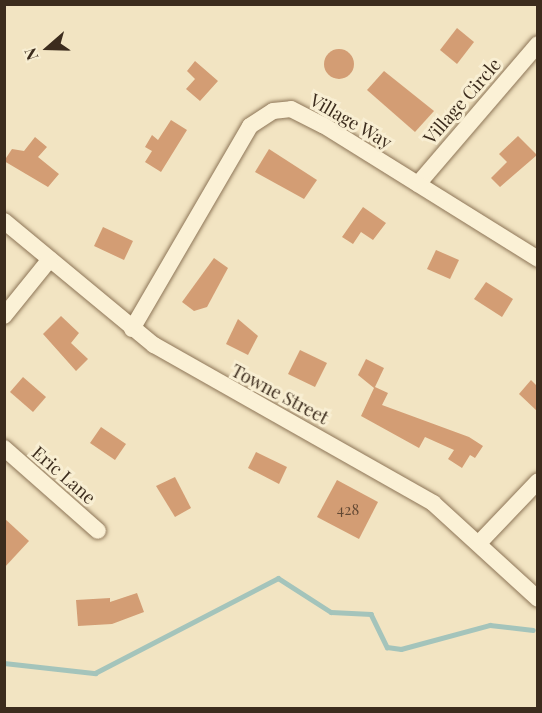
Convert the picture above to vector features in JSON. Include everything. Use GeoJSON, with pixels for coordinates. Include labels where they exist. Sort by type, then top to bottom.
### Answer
{"type":"FeatureCollection","features":[{"type":"Feature","properties":{"kind":"street","name":"Village Circle"},"geometry":{"type":"LineString","coordinates":[[418,184],[537,44]]}},
{"type":"Feature","properties":{"kind":"street","name":"Village Way"},"geometry":{"type":"LineString","coordinates":[[132,329],[250,126],[273,111],[291,109],[418,184],[537,260]]}},
{"type":"Feature","properties":{"kind":"street","name":"Towne Street"},"geometry":{"type":"LineString","coordinates":[[4,221],[132,329],[217,384],[379,468],[433,503],[480,542],[537,599]]}},
{"type":"Feature","properties":{"kind":"street"},"geometry":{"type":"LineString","coordinates":[[4,316],[50,260]]}},
{"type":"Feature","properties":{"kind":"street","name":"Eric Lane"},"geometry":{"type":"LineString","coordinates":[[4,448],[98,531]]}},
{"type":"Feature","properties":{"kind":"street"},"geometry":{"type":"LineString","coordinates":[[480,542],[537,481]]}},
{"type":"Feature","properties":{"kind":"building"},"geometry":{"type":"Polygon","coordinates":[[[457,28],[474,42],[457,64],[440,50],[457,28]]]}},
{"type":"Feature","properties":{"kind":"building"},"geometry":{"type":"Polygon","coordinates":[[[339,49],[350,53],[354,64],[350,75],[339,79],[328,75],[324,64],[328,53],[339,49]]]}},
{"type":"Feature","properties":{"kind":"building"},"geometry":{"type":"Polygon","coordinates":[[[195,61],[218,81],[200,101],[186,89],[195,79],[187,71],[195,61]]]}},
{"type":"Feature","properties":{"kind":"building"},"geometry":{"type":"Polygon","coordinates":[[[384,71],[434,111],[415,132],[367,90],[384,71]]]}},
{"type":"Feature","properties":{"kind":"building"},"geometry":{"type":"Polygon","coordinates":[[[171,120],[187,130],[161,172],[145,162],[152,151],[145,147],[152,135],[158,140],[171,120]]]}},
{"type":"Feature","properties":{"kind":"building"},"geometry":{"type":"Polygon","coordinates":[[[518,136],[537,155],[500,187],[491,178],[507,162],[499,154],[518,136]]]}},
{"type":"Feature","properties":{"kind":"building"},"geometry":{"type":"Polygon","coordinates":[[[35,137],[47,147],[38,157],[59,174],[48,187],[4,161],[12,149],[24,151],[35,137]]]}},
{"type":"Feature","properties":{"kind":"building"},"geometry":{"type":"Polygon","coordinates":[[[269,149],[317,180],[304,199],[255,172],[269,149]]]}},
{"type":"Feature","properties":{"kind":"building"},"geometry":{"type":"Polygon","coordinates":[[[363,207],[386,223],[373,240],[361,232],[353,244],[342,237],[363,207]]]}},
{"type":"Feature","properties":{"kind":"building"},"geometry":{"type":"Polygon","coordinates":[[[103,227],[133,241],[124,260],[94,246],[103,227]]]}},
{"type":"Feature","properties":{"kind":"building"},"geometry":{"type":"Polygon","coordinates":[[[436,250],[459,260],[450,279],[427,269],[436,250]]]}},
{"type":"Feature","properties":{"kind":"building"},"geometry":{"type":"Polygon","coordinates":[[[214,258],[228,268],[207,307],[194,311],[182,302],[214,258]]]}},
{"type":"Feature","properties":{"kind":"building"},"geometry":{"type":"Polygon","coordinates":[[[486,282],[513,299],[502,317],[474,299],[486,282]]]}},
{"type":"Feature","properties":{"kind":"building"},"geometry":{"type":"Polygon","coordinates":[[[61,316],[79,333],[71,343],[88,359],[76,371],[43,334],[61,316]]]}},
{"type":"Feature","properties":{"kind":"building"},"geometry":{"type":"Polygon","coordinates":[[[238,319],[258,336],[248,355],[226,344],[238,319]]]}},
{"type":"Feature","properties":{"kind":"building"},"geometry":{"type":"Polygon","coordinates":[[[300,350],[327,363],[315,387],[288,374],[300,350]]]}},
{"type":"Feature","properties":{"kind":"building"},"geometry":{"type":"Polygon","coordinates":[[[366,359],[384,368],[375,387],[388,393],[382,405],[469,437],[483,446],[475,458],[470,455],[462,468],[448,459],[454,450],[425,437],[419,448],[361,416],[374,388],[358,375],[366,359]]]}},
{"type":"Feature","properties":{"kind":"building"},"geometry":{"type":"Polygon","coordinates":[[[23,377],[46,397],[33,412],[10,392],[23,377]]]}},
{"type":"Feature","properties":{"kind":"building"},"geometry":{"type":"Polygon","coordinates":[[[531,380],[537,386],[537,411],[519,394],[531,380]]]}},
{"type":"Feature","properties":{"kind":"building"},"geometry":{"type":"Polygon","coordinates":[[[101,427],[126,444],[115,460],[90,443],[101,427]]]}},
{"type":"Feature","properties":{"kind":"building"},"geometry":{"type":"Polygon","coordinates":[[[256,452],[287,467],[279,484],[248,468],[256,452]]]}},
{"type":"Feature","properties":{"kind":"building"},"geometry":{"type":"Polygon","coordinates":[[[175,477],[191,508],[175,517],[156,486],[175,477]]]}},
{"type":"Feature","properties":{"kind":"building"},"geometry":{"type":"Polygon","coordinates":[[[337,480],[378,502],[359,539],[317,517],[337,480]]]}},
{"type":"Feature","properties":{"kind":"building"},"geometry":{"type":"Polygon","coordinates":[[[4,518],[29,541],[4,568],[4,518]]]}},
{"type":"Feature","properties":{"kind":"building"},"geometry":{"type":"Polygon","coordinates":[[[137,593],[144,612],[112,624],[78,626],[76,600],[110,598],[110,602],[137,593]]]}},
{"type":"Feature","properties":{"kind":"waterway"},"geometry":{"type":"LineString","coordinates":[[4,663],[95,673],[278,578],[331,612],[371,614],[387,647],[401,649],[490,625],[533,630]]}}]}
